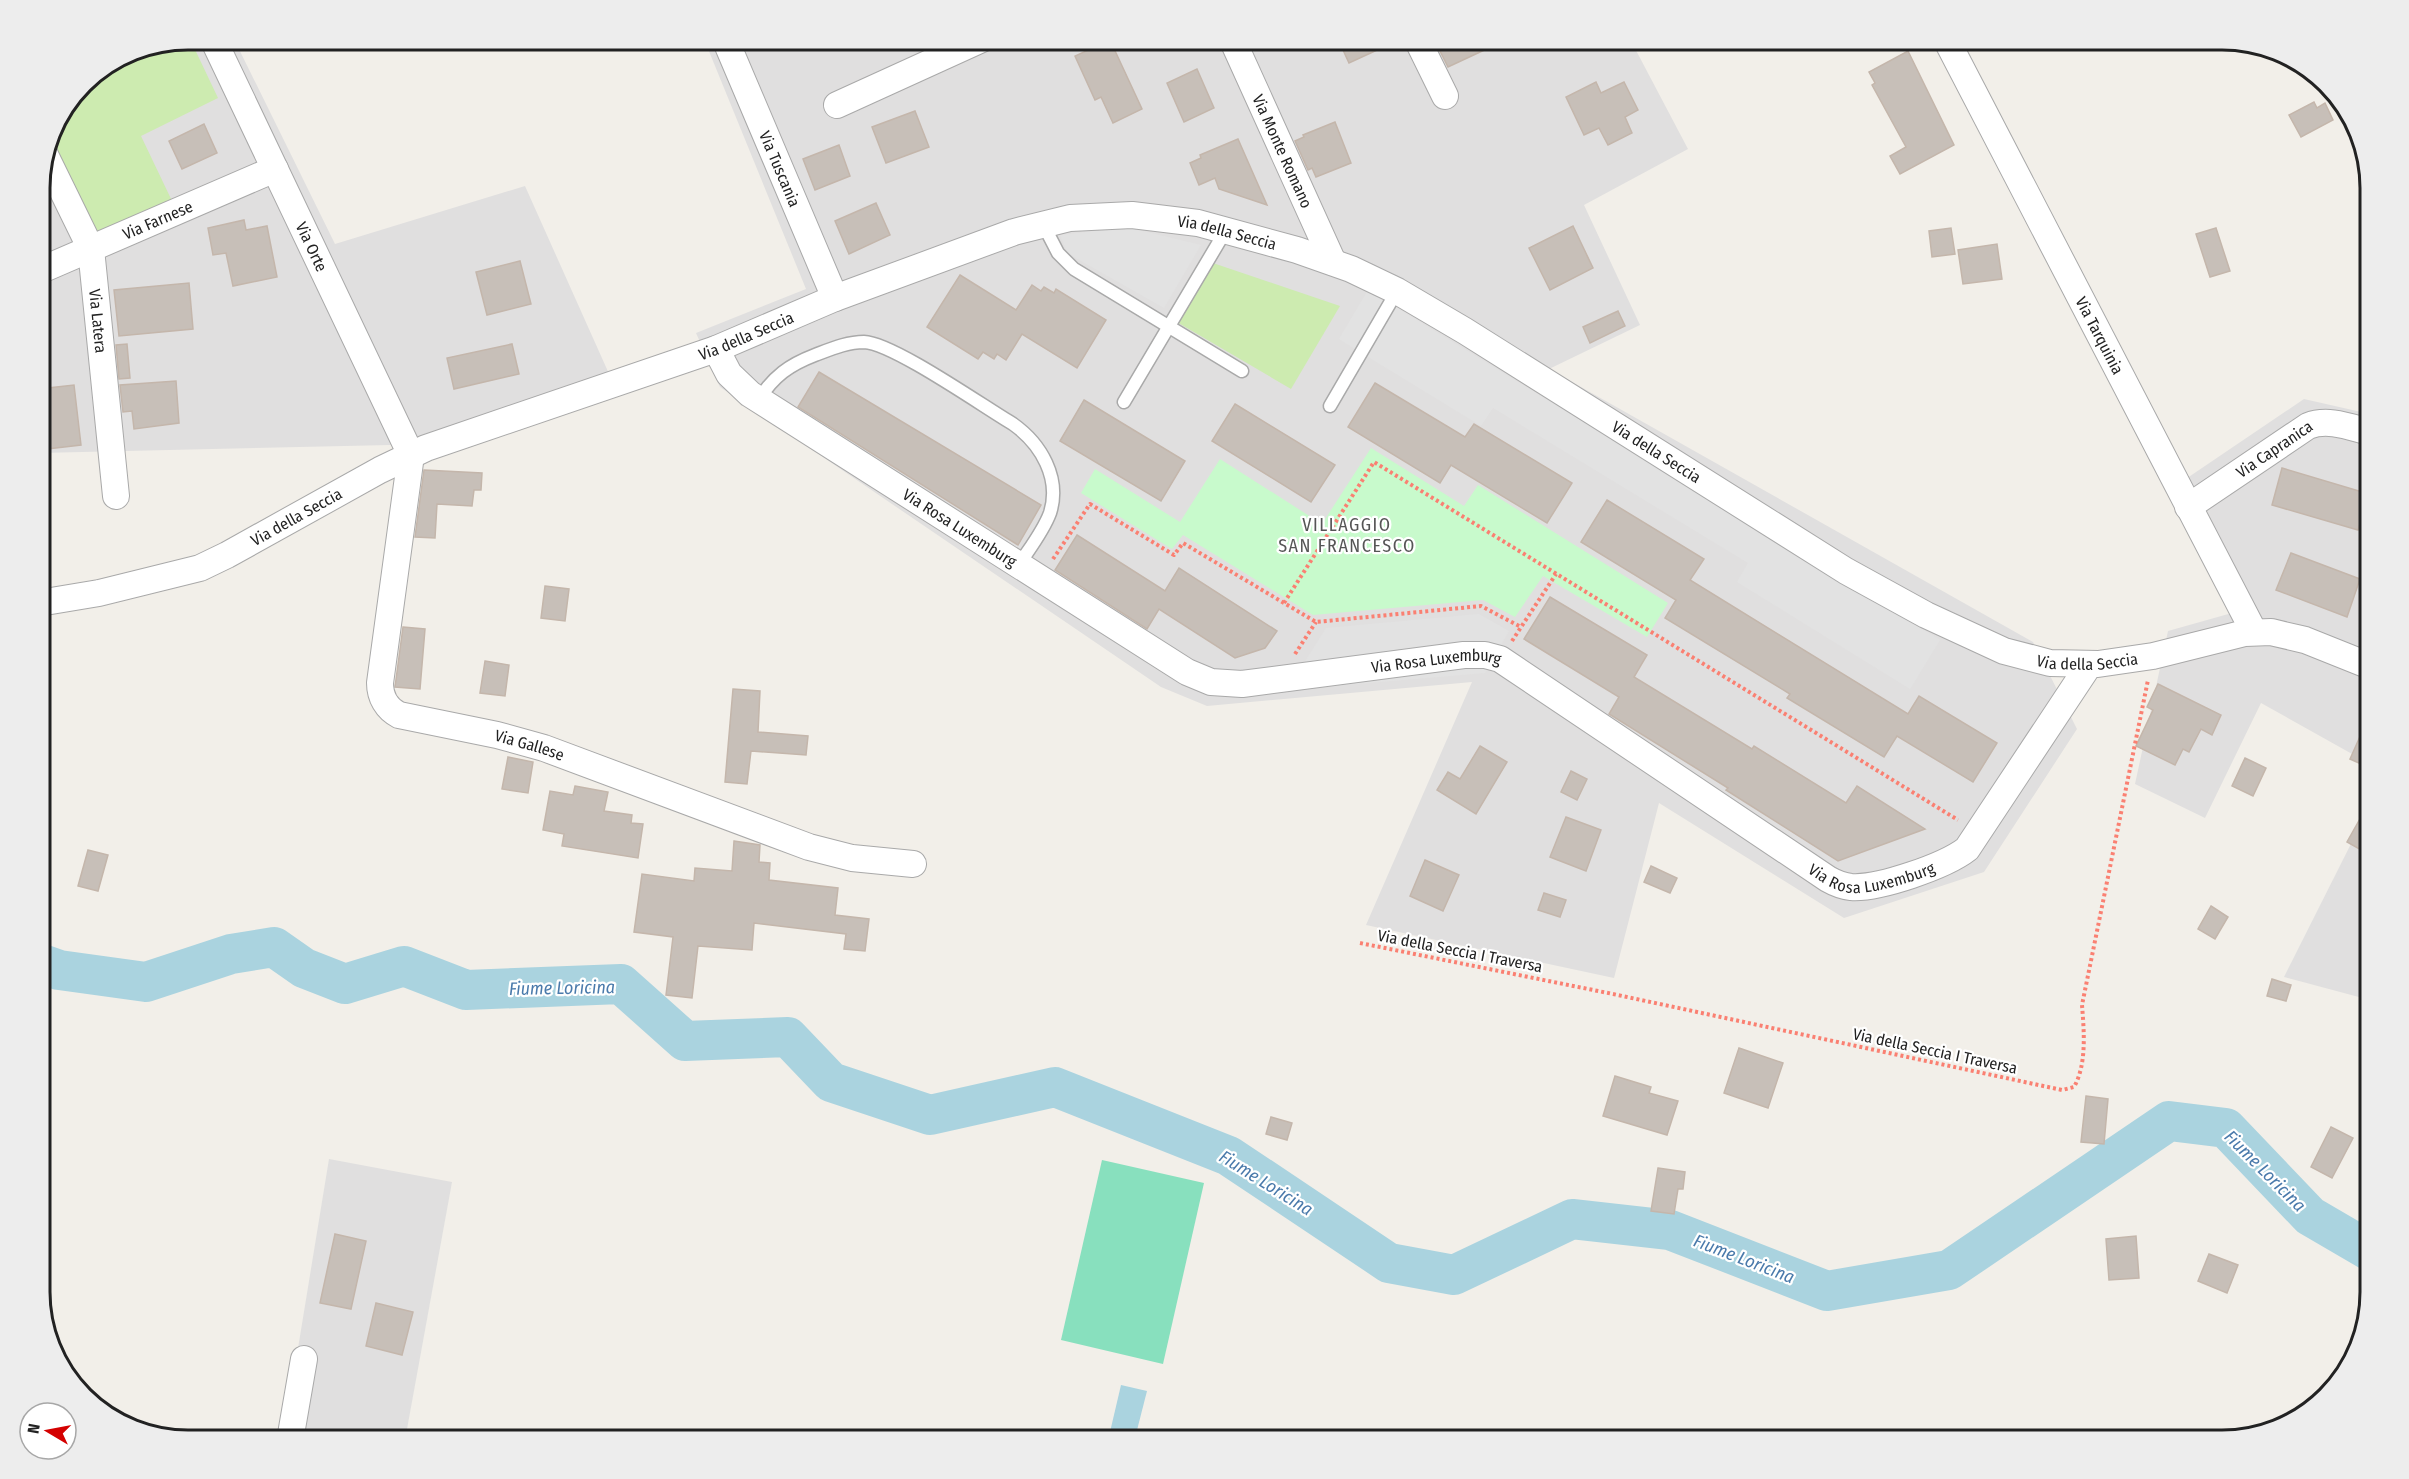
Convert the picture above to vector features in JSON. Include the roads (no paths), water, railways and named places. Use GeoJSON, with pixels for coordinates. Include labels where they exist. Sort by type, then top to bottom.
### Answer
{"type":"FeatureCollection","features":[{"type":"Feature","properties":{"kind":"street","name":"Via Orte"},"geometry":{"type":"LineString","coordinates":[[218,50],[411,455]]}},
{"type":"Feature","properties":{"kind":"street","name":"Via Tuscania"},"geometry":{"type":"LineString","coordinates":[[730,50],[835,298]]}},
{"type":"Feature","properties":{"kind":"street"},"geometry":{"type":"LineString","coordinates":[[837,105],[958,50]]}},
{"type":"Feature","properties":{"kind":"street","name":"Via Monte Romano"},"geometry":{"type":"LineString","coordinates":[[1237,50],[1333,262]]}},
{"type":"Feature","properties":{"kind":"street"},"geometry":{"type":"LineString","coordinates":[[1422,50],[1445,96]]}},
{"type":"Feature","properties":{"kind":"street","name":"Via Tarquinia"},"geometry":{"type":"LineString","coordinates":[[1952,50],[2254,632]]}},
{"type":"Feature","properties":{"kind":"street","name":"Via Latera"},"geometry":{"type":"LineString","coordinates":[[51,168],[91,249],[116,496]]}},
{"type":"Feature","properties":{"kind":"street","name":"Via Farnese"},"geometry":{"type":"LineString","coordinates":[[50,266],[275,169]]}},
{"type":"Feature","properties":{"kind":"street","name":"Via della Seccia"},"geometry":{"type":"LineString","coordinates":[[50,601],[99,592],[200,567],[227,555],[411,455],[457,437],[716,349],[835,298],[1014,232],[1083,216],[1132,215],[1179,220],[1226,230],[1333,262],[1397,291],[1466,331],[1782,532],[1908,606],[2004,651],[2050,663],[2090,665],[2153,656],[2254,632],[2294,636],[2359,662]]}},
{"type":"Feature","properties":{"kind":"street","name":"Via Rosa Luxemburg"},"geometry":{"type":"LineString","coordinates":[[716,349],[733,379],[759,399],[1178,668],[1211,682],[1233,685],[1470,654],[1491,656],[1500,659],[1838,884],[1868,886],[1940,865],[1967,849],[2090,665]]}},
{"type":"Feature","properties":{"kind":"street","name":"Via Capranica"},"geometry":{"type":"LineString","coordinates":[[2188,507],[2308,426],[2322,422],[2359,429]]}},
{"type":"Feature","properties":{"kind":"street","name":"Via Gallese"},"geometry":{"type":"LineString","coordinates":[[411,455],[380,683],[381,693],[391,710],[405,717],[497,735],[544,748],[800,844],[838,856],[913,864]]}},
{"type":"Feature","properties":{"kind":"street"},"geometry":{"type":"LineString","coordinates":[[292,1430],[304,1359]]}},
{"type":"Feature","properties":{"kind":"lane"},"geometry":{"type":"LineString","coordinates":[[1043,224],[1053,246],[1068,264],[1242,371]]}},
{"type":"Feature","properties":{"kind":"lane"},"geometry":{"type":"LineString","coordinates":[[1125,402],[1226,230]]}},
{"type":"Feature","properties":{"kind":"lane"},"geometry":{"type":"LineString","coordinates":[[1330,406],[1397,291]]}},
{"type":"Feature","properties":{"kind":"lane"},"geometry":{"type":"LineString","coordinates":[[759,399],[774,378],[788,367],[834,348],[867,342],[890,349],[1013,424],[1029,436],[1043,454],[1050,474],[1053,493],[1052,504],[1029,572]]}},
{"type":"Feature","properties":{"kind":"water"},"geometry":{"type":"Polygon","coordinates":[[[1121,1385],[1147,1391],[1137,1430],[1110,1430],[1121,1385]]]}},
{"type":"Feature","properties":{"kind":"waterway","name":"Fiume Loricina"},"geometry":{"type":"LineString","coordinates":[[50,967],[146,982],[231,954],[274,947],[304,968],[345,984],[404,966],[466,990],[621,984],[685,1041],[788,1037],[831,1082],[930,1115],[1055,1087],[1229,1156],[1389,1263],[1454,1275],[1572,1219],[1670,1230],[1827,1291],[1949,1270],[2169,1121],[2226,1128],[2310,1216],[2360,1245]]}},
{"type":"Feature","properties":{"kind":"district","name":"VILLAGGIO SAN FRANCESCO"},"geometry":{"type":"Point","coordinates":[1347,535]}}]}
